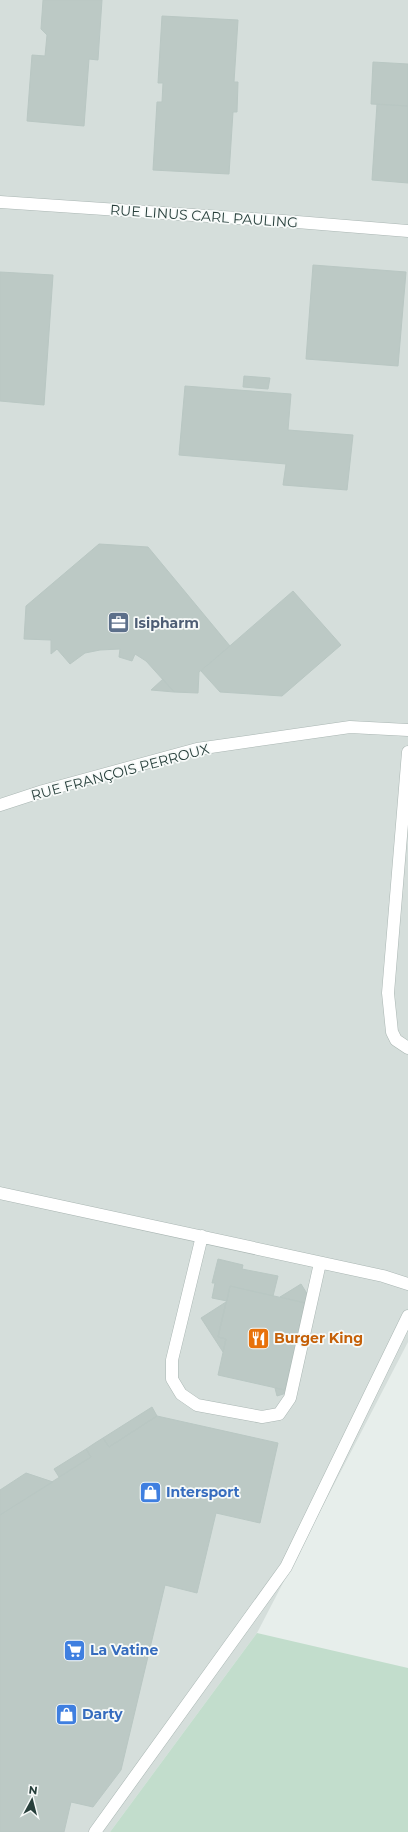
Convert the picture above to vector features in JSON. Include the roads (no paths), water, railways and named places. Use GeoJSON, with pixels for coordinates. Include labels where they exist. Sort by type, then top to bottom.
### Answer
{"type":"FeatureCollection","features":[{"type":"Feature","properties":{"kind":"street","name":"RUE LINUS CARL PAULING"},"geometry":{"type":"LineString","coordinates":[[0,202],[408,231]]}},
{"type":"Feature","properties":{"kind":"street","name":"RUE FRANÇOIS PERROUX"},"geometry":{"type":"LineString","coordinates":[[2,802],[197,749],[350,727],[408,730]]}},
{"type":"Feature","properties":{"kind":"street"},"geometry":{"type":"LineString","coordinates":[[408,752],[388,993],[392,1032],[396,1040],[408,1048]]}},
{"type":"Feature","properties":{"kind":"street"},"geometry":{"type":"LineString","coordinates":[[0,1193],[383,1276],[408,1284]]}},
{"type":"Feature","properties":{"kind":"street"},"geometry":{"type":"LineString","coordinates":[[202,1236],[172,1360],[172,1379],[181,1394],[197,1405],[262,1418],[279,1414],[290,1398],[320,1263]]}},
{"type":"Feature","properties":{"kind":"street"},"geometry":{"type":"LineString","coordinates":[[95,1832],[286,1567],[408,1316]]}},
{"type":"Feature","properties":{"kind":"place","name":"Isipharm"},"geometry":{"type":"Point","coordinates":[118,623]}},
{"type":"Feature","properties":{"kind":"place","name":"Burger King"},"geometry":{"type":"Point","coordinates":[259,1338]}},
{"type":"Feature","properties":{"kind":"place","name":"Intersport"},"geometry":{"type":"Point","coordinates":[150,1492]}},
{"type":"Feature","properties":{"kind":"place","name":"La Vatine"},"geometry":{"type":"Point","coordinates":[75,1650]}},
{"type":"Feature","properties":{"kind":"place","name":"Darty"},"geometry":{"type":"Point","coordinates":[66,1714]}}]}
